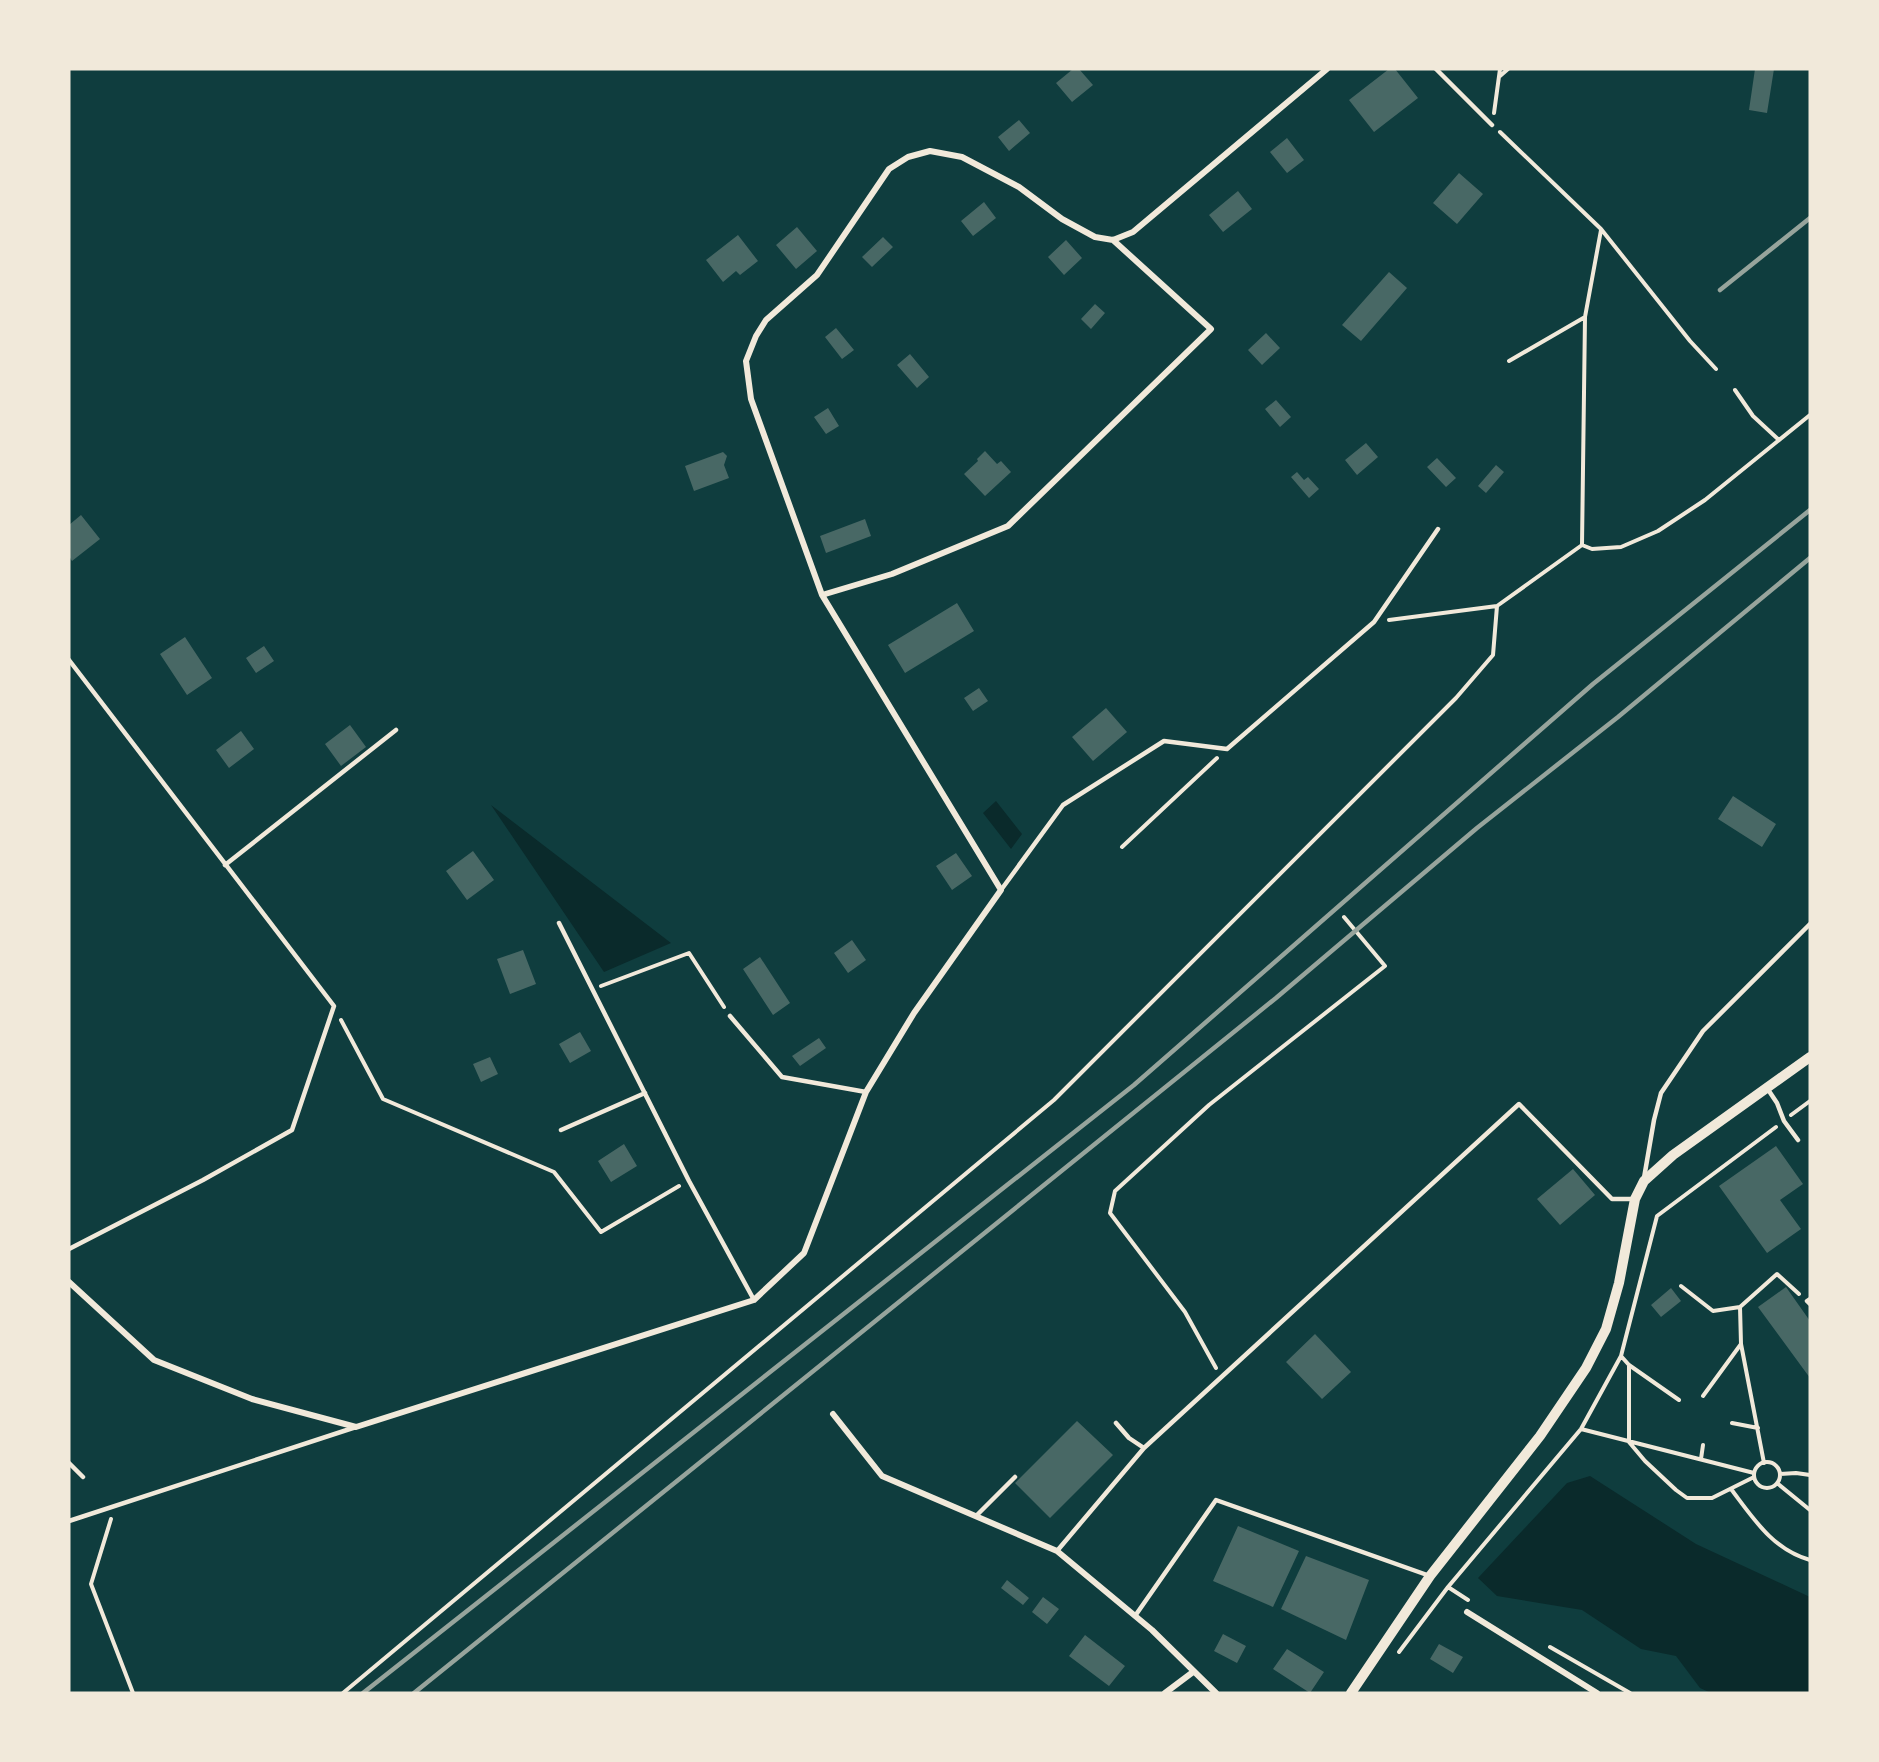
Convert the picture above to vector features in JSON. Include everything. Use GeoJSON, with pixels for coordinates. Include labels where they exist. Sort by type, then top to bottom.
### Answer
{"type":"FeatureCollection","features":[{"type":"Feature","properties":{"kind":"street"},"geometry":{"type":"LineString","coordinates":[[69,1282],[154,1360],[252,1399],[356,1427],[754,1299],[804,1253],[867,1092],[914,1013],[1001,890],[822,595],[751,399],[746,361],[756,336],[766,320],[818,275],[889,169],[909,157],[930,150],[962,157],[1018,187],[1062,219],[1095,237],[1113,240],[1133,232],[1327,69]]}},
{"type":"Feature","properties":{"kind":"street"},"geometry":{"type":"LineString","coordinates":[[822,595],[892,574],[1008,526],[1211,329],[1113,240]]}},
{"type":"Feature","properties":{"kind":"street"},"geometry":{"type":"LineString","coordinates":[[1351,1693],[1430,1576],[1540,1436],[1586,1368],[1606,1329],[1619,1283],[1635,1199],[1644,1181],[1673,1155],[1810,1058]]}},
{"type":"Feature","properties":{"kind":"street"},"geometry":{"type":"LineString","coordinates":[[833,1414],[882,1476],[1057,1551],[1152,1630],[1216,1693]]}},
{"type":"Feature","properties":{"kind":"street"},"geometry":{"type":"LineString","coordinates":[[1467,1612],[1597,1693]]}},
{"type":"Feature","properties":{"kind":"street"},"geometry":{"type":"LineString","coordinates":[[1165,1693],[1193,1672]]}},
{"type":"Feature","properties":{"kind":"lane"},"geometry":{"type":"LineString","coordinates":[[1436,69],[1492,125]]}},
{"type":"Feature","properties":{"kind":"lane"},"geometry":{"type":"LineString","coordinates":[[1001,890],[1063,805],[1133,760],[1164,741],[1227,749],[1374,622],[1438,529]]}},
{"type":"Feature","properties":{"kind":"lane"},"geometry":{"type":"LineString","coordinates":[[69,660],[334,1006],[292,1131],[69,1249]]}},
{"type":"Feature","properties":{"kind":"lane"},"geometry":{"type":"LineString","coordinates":[[225,865],[396,730]]}},
{"type":"Feature","properties":{"kind":"lane"},"geometry":{"type":"LineString","coordinates":[[560,923],[689,1180],[754,1299]]}},
{"type":"Feature","properties":{"kind":"lane"},"geometry":{"type":"LineString","coordinates":[[1644,1181],[1661,1093],[1703,1031],[1810,924]]}},
{"type":"Feature","properties":{"kind":"lane"},"geometry":{"type":"LineString","coordinates":[[730,1016],[783,1077],[867,1092]]}},
{"type":"Feature","properties":{"kind":"lane"},"geometry":{"type":"LineString","coordinates":[[1767,1088],[1777,1103],[1784,1121],[1798,1140]]}},
{"type":"Feature","properties":{"kind":"lane"},"geometry":{"type":"LineString","coordinates":[[561,1130],[645,1093]]}},
{"type":"Feature","properties":{"kind":"lane"},"geometry":{"type":"LineString","coordinates":[[1057,1551],[1144,1448],[1519,1104],[1612,1199],[1635,1199]]}},
{"type":"Feature","properties":{"kind":"lane"},"geometry":{"type":"LineString","coordinates":[[1116,1423],[1129,1438],[1144,1448]]}},
{"type":"Feature","properties":{"kind":"lane"},"geometry":{"type":"LineString","coordinates":[[69,1521],[356,1427]]}},
{"type":"Feature","properties":{"kind":"lane"},"geometry":{"type":"LineString","coordinates":[[69,1462],[84,1477]]}},
{"type":"Feature","properties":{"kind":"lane"},"geometry":{"type":"LineString","coordinates":[[976,1516],[1015,1477]]}},
{"type":"Feature","properties":{"kind":"lane"},"geometry":{"type":"LineString","coordinates":[[1135,1616],[1216,1500],[1430,1576]]}},
{"type":"Feature","properties":{"kind":"path"},"geometry":{"type":"LineString","coordinates":[[1500,69],[1492,125],[1601,229],[1690,342],[1716,369]]}},
{"type":"Feature","properties":{"kind":"path"},"geometry":{"type":"LineString","coordinates":[[1499,76],[1508,69]]}},
{"type":"Feature","properties":{"kind":"path"},"geometry":{"type":"LineString","coordinates":[[1582,545],[1585,317],[1601,229]]}},
{"type":"Feature","properties":{"kind":"path"},"geometry":{"type":"LineString","coordinates":[[1509,362],[1585,317]]}},
{"type":"Feature","properties":{"kind":"path"},"geometry":{"type":"LineString","coordinates":[[1735,390],[1753,416],[1779,440]]}},
{"type":"Feature","properties":{"kind":"path"},"geometry":{"type":"LineString","coordinates":[[1582,545],[1592,549],[1621,547],[1658,531],[1705,500],[1810,415]]}},
{"type":"Feature","properties":{"kind":"path"},"geometry":{"type":"LineString","coordinates":[[1374,622],[1497,606],[1582,545]]}},
{"type":"Feature","properties":{"kind":"path"},"geometry":{"type":"LineString","coordinates":[[343,1693],[1054,1100],[1456,698],[1492,655],[1497,606]]}},
{"type":"Feature","properties":{"kind":"path"},"geometry":{"type":"LineString","coordinates":[[1122,847],[1227,749]]}},
{"type":"Feature","properties":{"kind":"path"},"geometry":{"type":"LineString","coordinates":[[1221,1378],[1185,1312],[1110,1213],[1115,1191],[1209,1105],[1384,966],[1344,917]]}},
{"type":"Feature","properties":{"kind":"path"},"geometry":{"type":"LineString","coordinates":[[592,990],[689,953],[730,1016]]}},
{"type":"Feature","properties":{"kind":"path"},"geometry":{"type":"LineString","coordinates":[[334,1006],[383,1099],[554,1172],[601,1232],[689,1180]]}},
{"type":"Feature","properties":{"kind":"path"},"geometry":{"type":"LineString","coordinates":[[1681,1286],[1713,1311],[1740,1307],[1777,1274],[1809,1301]]}},
{"type":"Feature","properties":{"kind":"path"},"geometry":{"type":"LineString","coordinates":[[1740,1307],[1742,1344],[1764,1463]]}},
{"type":"Feature","properties":{"kind":"path"},"geometry":{"type":"LineString","coordinates":[[1703,1396],[1742,1344]]}},
{"type":"Feature","properties":{"kind":"path"},"geometry":{"type":"LineString","coordinates":[[1621,1356],[1629,1365],[1679,1400]]}},
{"type":"Feature","properties":{"kind":"path"},"geometry":{"type":"LineString","coordinates":[[1629,1365],[1629,1442],[1645,1461],[1687,1498],[1712,1498],[1754,1475]]}},
{"type":"Feature","properties":{"kind":"path"},"geometry":{"type":"LineString","coordinates":[[1732,1423],[1758,1428]]}},
{"type":"Feature","properties":{"kind":"path"},"geometry":{"type":"LineString","coordinates":[[1581,1428],[1754,1475]]}},
{"type":"Feature","properties":{"kind":"path"},"geometry":{"type":"LineString","coordinates":[[1701,1459],[1703,1444]]}},
{"type":"Feature","properties":{"kind":"path"},"geometry":{"type":"LineString","coordinates":[[1764,1463],[1773,1464],[1780,1474],[1777,1483],[1770,1488],[1758,1485],[1754,1475],[1756,1467],[1764,1463]]}},
{"type":"Feature","properties":{"kind":"path"},"geometry":{"type":"LineString","coordinates":[[1780,1474],[1810,1475]]}},
{"type":"Feature","properties":{"kind":"path"},"geometry":{"type":"LineString","coordinates":[[1777,1483],[1810,1510]]}},
{"type":"Feature","properties":{"kind":"path"},"geometry":{"type":"LineString","coordinates":[[1731,1489],[1778,1545],[1794,1555],[1810,1560]]}},
{"type":"Feature","properties":{"kind":"path"},"geometry":{"type":"LineString","coordinates":[[115,1506],[91,1584],[133,1693]]}},
{"type":"Feature","properties":{"kind":"path"},"geometry":{"type":"LineString","coordinates":[[1395,1658],[1448,1587],[1469,1600]]}},
{"type":"Feature","properties":{"kind":"water"},"geometry":{"type":"Polygon","coordinates":[[[996,801],[1022,834],[1011,849],[983,813],[996,801]]]}},
{"type":"Feature","properties":{"kind":"water"},"geometry":{"type":"Polygon","coordinates":[[[491,805],[671,943],[604,972],[491,805]]]}},
{"type":"Feature","properties":{"kind":"water"},"geometry":{"type":"Polygon","coordinates":[[[1590,1476],[1696,1544],[1810,1597],[1810,1693],[1711,1693],[1700,1688],[1676,1656],[1641,1649],[1582,1610],[1497,1596],[1478,1578],[1567,1483],[1590,1476]]]}},
{"type":"Feature","properties":{"kind":"building"},"geometry":{"type":"Polygon","coordinates":[[[1073,69],[1079,69],[1093,85],[1072,102],[1056,83],[1073,69]]]}},
{"type":"Feature","properties":{"kind":"building"},"geometry":{"type":"Polygon","coordinates":[[[1389,69],[1395,69],[1418,98],[1374,132],[1349,100],[1389,69]]]}},
{"type":"Feature","properties":{"kind":"building"},"geometry":{"type":"Polygon","coordinates":[[[1755,69],[1774,69],[1767,113],[1749,110],[1755,69]]]}},
{"type":"Feature","properties":{"kind":"building"},"geometry":{"type":"Polygon","coordinates":[[[1019,120],[1030,133],[1009,151],[998,137],[1019,120]]]}},
{"type":"Feature","properties":{"kind":"building"},"geometry":{"type":"Polygon","coordinates":[[[1287,138],[1304,160],[1287,173],[1270,152],[1287,138]]]}},
{"type":"Feature","properties":{"kind":"building"},"geometry":{"type":"Polygon","coordinates":[[[1459,173],[1483,194],[1457,224],[1433,203],[1459,173]]]}},
{"type":"Feature","properties":{"kind":"building"},"geometry":{"type":"Polygon","coordinates":[[[1238,191],[1252,209],[1223,232],[1209,215],[1238,191]]]}},
{"type":"Feature","properties":{"kind":"building"},"geometry":{"type":"Polygon","coordinates":[[[984,202],[996,218],[973,236],[961,221],[984,202]]]}},
{"type":"Feature","properties":{"kind":"building"},"geometry":{"type":"Polygon","coordinates":[[[797,227],[817,251],[796,269],[776,245],[797,227]]]}},
{"type":"Feature","properties":{"kind":"building"},"geometry":{"type":"Polygon","coordinates":[[[738,235],[758,261],[740,275],[736,271],[723,282],[706,260],[738,235]]]}},
{"type":"Feature","properties":{"kind":"building"},"geometry":{"type":"Polygon","coordinates":[[[883,237],[893,247],[872,267],[862,257],[883,237]]]}},
{"type":"Feature","properties":{"kind":"building"},"geometry":{"type":"Polygon","coordinates":[[[1066,240],[1082,258],[1064,275],[1048,257],[1066,240]]]}},
{"type":"Feature","properties":{"kind":"building"},"geometry":{"type":"Polygon","coordinates":[[[1389,272],[1407,288],[1361,341],[1342,325],[1389,272]]]}},
{"type":"Feature","properties":{"kind":"building"},"geometry":{"type":"Polygon","coordinates":[[[1095,304],[1105,313],[1091,329],[1081,319],[1095,304]]]}},
{"type":"Feature","properties":{"kind":"building"},"geometry":{"type":"Polygon","coordinates":[[[836,328],[854,350],[842,359],[825,337],[836,328]]]}},
{"type":"Feature","properties":{"kind":"building"},"geometry":{"type":"Polygon","coordinates":[[[1266,333],[1280,348],[1262,365],[1248,350],[1266,333]]]}},
{"type":"Feature","properties":{"kind":"building"},"geometry":{"type":"Polygon","coordinates":[[[910,354],[929,377],[917,388],[897,365],[910,354]]]}},
{"type":"Feature","properties":{"kind":"building"},"geometry":{"type":"Polygon","coordinates":[[[1276,400],[1291,417],[1280,427],[1265,409],[1276,400]]]}},
{"type":"Feature","properties":{"kind":"building"},"geometry":{"type":"Polygon","coordinates":[[[828,408],[839,426],[826,434],[814,417],[828,408]]]}},
{"type":"Feature","properties":{"kind":"building"},"geometry":{"type":"Polygon","coordinates":[[[1366,443],[1378,457],[1357,475],[1345,460],[1366,443]]]}},
{"type":"Feature","properties":{"kind":"building"},"geometry":{"type":"Polygon","coordinates":[[[985,451],[997,464],[1001,461],[1011,472],[985,496],[964,474],[985,451]]]}},
{"type":"Feature","properties":{"kind":"building"},"geometry":{"type":"Polygon","coordinates":[[[723,452],[727,456],[724,465],[729,478],[694,491],[685,466],[723,452]]]}},
{"type":"Feature","properties":{"kind":"building"},"geometry":{"type":"Polygon","coordinates":[[[1437,458],[1456,478],[1446,487],[1427,467],[1437,458]]]}},
{"type":"Feature","properties":{"kind":"building"},"geometry":{"type":"Polygon","coordinates":[[[1496,465],[1504,472],[1486,493],[1478,486],[1496,465]]]}},
{"type":"Feature","properties":{"kind":"building"},"geometry":{"type":"Polygon","coordinates":[[[1297,472],[1304,480],[1308,477],[1319,489],[1309,498],[1291,477],[1297,472]]]}},
{"type":"Feature","properties":{"kind":"building"},"geometry":{"type":"Polygon","coordinates":[[[81,515],[100,539],[72,561],[69,556],[69,525],[81,515]]]}},
{"type":"Feature","properties":{"kind":"building"},"geometry":{"type":"Polygon","coordinates":[[[865,519],[871,536],[826,553],[820,536],[865,519]]]}},
{"type":"Feature","properties":{"kind":"building"},"geometry":{"type":"Polygon","coordinates":[[[957,603],[974,631],[905,673],[888,645],[957,603]]]}},
{"type":"Feature","properties":{"kind":"building"},"geometry":{"type":"Polygon","coordinates":[[[185,637],[212,678],[187,695],[160,654],[185,637]]]}},
{"type":"Feature","properties":{"kind":"building"},"geometry":{"type":"Polygon","coordinates":[[[264,646],[274,661],[256,673],[246,658],[264,646]]]}},
{"type":"Feature","properties":{"kind":"building"},"geometry":{"type":"Polygon","coordinates":[[[979,688],[988,701],[973,711],[964,698],[979,688]]]}},
{"type":"Feature","properties":{"kind":"building"},"geometry":{"type":"Polygon","coordinates":[[[1106,708],[1127,732],[1093,761],[1072,737],[1106,708]]]}},
{"type":"Feature","properties":{"kind":"building"},"geometry":{"type":"Polygon","coordinates":[[[350,725],[366,747],[341,766],[325,744],[350,725]]]}},
{"type":"Feature","properties":{"kind":"building"},"geometry":{"type":"Polygon","coordinates":[[[241,731],[254,749],[229,768],[216,750],[241,731]]]}},
{"type":"Feature","properties":{"kind":"building"},"geometry":{"type":"Polygon","coordinates":[[[1733,796],[1776,824],[1762,847],[1718,819],[1733,796]]]}},
{"type":"Feature","properties":{"kind":"building"},"geometry":{"type":"Polygon","coordinates":[[[473,851],[494,880],[467,900],[446,871],[473,851]]]}},
{"type":"Feature","properties":{"kind":"building"},"geometry":{"type":"Polygon","coordinates":[[[956,853],[972,876],[952,890],[936,866],[956,853]]]}},
{"type":"Feature","properties":{"kind":"building"},"geometry":{"type":"Polygon","coordinates":[[[852,940],[866,960],[848,973],[834,953],[852,940]]]}},
{"type":"Feature","properties":{"kind":"building"},"geometry":{"type":"Polygon","coordinates":[[[523,950],[536,984],[510,994],[497,959],[523,950]]]}},
{"type":"Feature","properties":{"kind":"building"},"geometry":{"type":"Polygon","coordinates":[[[760,957],[790,1003],[773,1015],[743,969],[760,957]]]}},
{"type":"Feature","properties":{"kind":"building"},"geometry":{"type":"Polygon","coordinates":[[[580,1032],[591,1051],[570,1063],[559,1044],[580,1032]]]}},
{"type":"Feature","properties":{"kind":"building"},"geometry":{"type":"Polygon","coordinates":[[[819,1038],[826,1048],[800,1066],[792,1056],[819,1038]]]}},
{"type":"Feature","properties":{"kind":"building"},"geometry":{"type":"Polygon","coordinates":[[[490,1057],[498,1074],[481,1082],[473,1064],[490,1057]]]}},
{"type":"Feature","properties":{"kind":"building"},"geometry":{"type":"Polygon","coordinates":[[[624,1144],[637,1166],[611,1182],[598,1161],[624,1144]]]}},
{"type":"Feature","properties":{"kind":"building"},"geometry":{"type":"Polygon","coordinates":[[[1776,1146],[1803,1184],[1780,1200],[1801,1229],[1767,1253],[1719,1186],[1776,1146]]]}},
{"type":"Feature","properties":{"kind":"building"},"geometry":{"type":"Polygon","coordinates":[[[1573,1169],[1595,1195],[1560,1225],[1537,1199],[1573,1169]]]}},
{"type":"Feature","properties":{"kind":"building"},"geometry":{"type":"Polygon","coordinates":[[[1786,1287],[1810,1321],[1810,1378],[1758,1307],[1786,1287]]]}},
{"type":"Feature","properties":{"kind":"building"},"geometry":{"type":"Polygon","coordinates":[[[1671,1288],[1681,1301],[1661,1317],[1651,1305],[1671,1288]]]}},
{"type":"Feature","properties":{"kind":"building"},"geometry":{"type":"Polygon","coordinates":[[[1315,1334],[1351,1372],[1322,1399],[1286,1362],[1315,1334]]]}},
{"type":"Feature","properties":{"kind":"building"},"geometry":{"type":"Polygon","coordinates":[[[1077,1421],[1113,1455],[1050,1518],[1015,1483],[1077,1421]]]}},
{"type":"Feature","properties":{"kind":"building"},"geometry":{"type":"Polygon","coordinates":[[[1238,1526],[1299,1551],[1273,1607],[1213,1581],[1238,1526]]]}},
{"type":"Feature","properties":{"kind":"building"},"geometry":{"type":"Polygon","coordinates":[[[1306,1556],[1369,1580],[1346,1640],[1281,1609],[1306,1556]]]}},
{"type":"Feature","properties":{"kind":"building"},"geometry":{"type":"Polygon","coordinates":[[[1007,1580],[1029,1598],[1023,1605],[1001,1588],[1007,1580]]]}},
{"type":"Feature","properties":{"kind":"building"},"geometry":{"type":"Polygon","coordinates":[[[1043,1597],[1059,1609],[1047,1624],[1032,1612],[1043,1597]]]}},
{"type":"Feature","properties":{"kind":"building"},"geometry":{"type":"Polygon","coordinates":[[[1223,1634],[1246,1646],[1237,1663],[1214,1651],[1223,1634]]]}},
{"type":"Feature","properties":{"kind":"building"},"geometry":{"type":"Polygon","coordinates":[[[1085,1635],[1125,1666],[1109,1686],[1069,1656],[1085,1635]]]}},
{"type":"Feature","properties":{"kind":"building"},"geometry":{"type":"Polygon","coordinates":[[[1439,1644],[1463,1657],[1453,1673],[1430,1659],[1439,1644]]]}},
{"type":"Feature","properties":{"kind":"building"},"geometry":{"type":"Polygon","coordinates":[[[1287,1649],[1324,1672],[1310,1693],[1273,1669],[1287,1649]]]}},
{"type":"Feature","properties":{"kind":"railway"},"geometry":{"type":"LineString","coordinates":[[1720,290],[1810,218]]}},
{"type":"Feature","properties":{"kind":"railway"},"geometry":{"type":"LineString","coordinates":[[363,1693],[1134,1085],[1593,684],[1810,510]]}},
{"type":"Feature","properties":{"kind":"railway"},"geometry":{"type":"LineString","coordinates":[[414,1693],[1276,998],[1477,828],[1618,717],[1810,558]]}}]}
